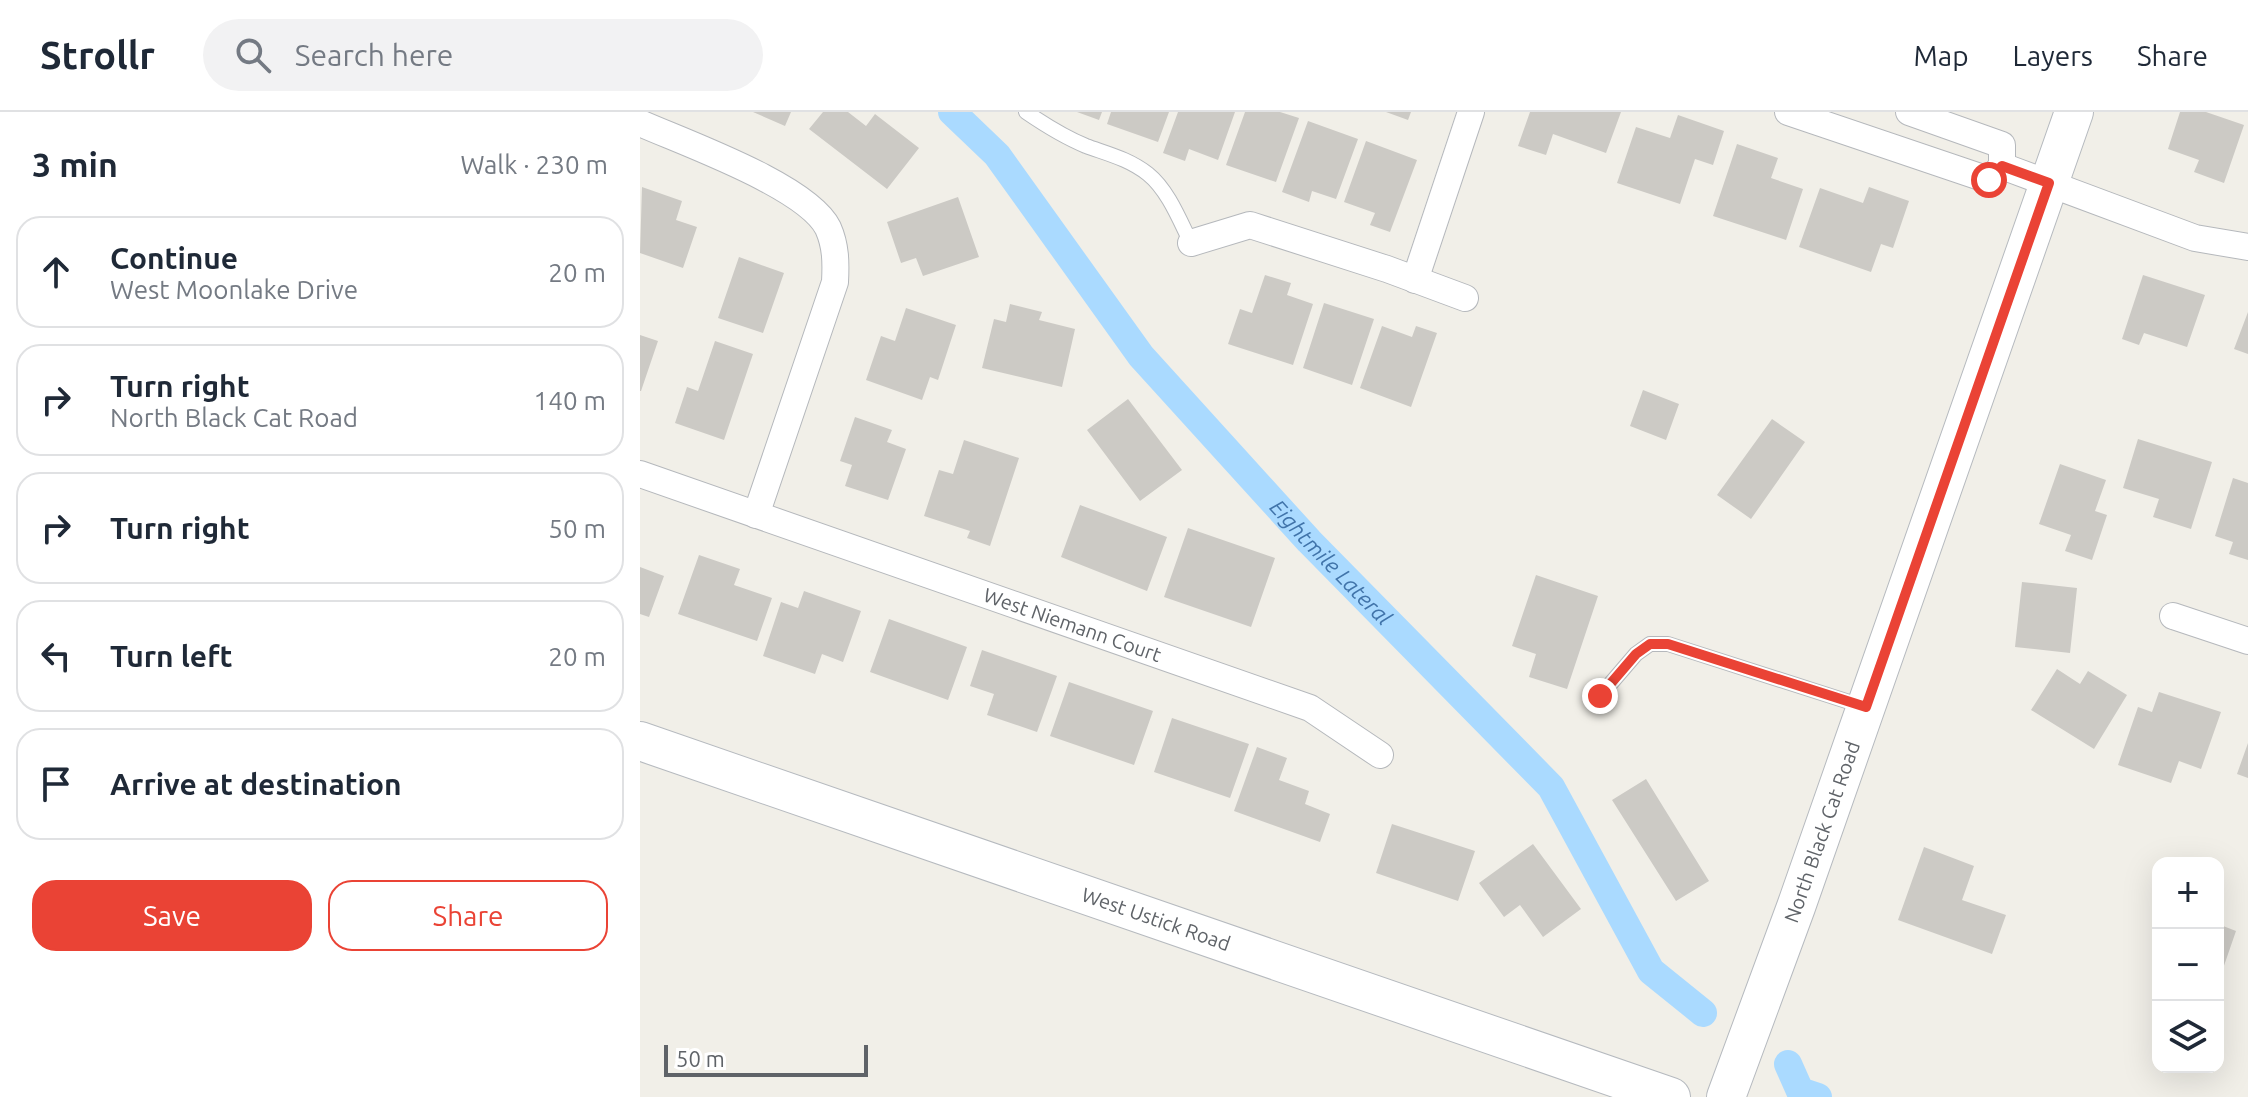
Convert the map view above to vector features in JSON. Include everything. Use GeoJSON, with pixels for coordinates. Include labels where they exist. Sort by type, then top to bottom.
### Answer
{"type":"FeatureCollection","features":[{"type":"Feature","properties":{"kind":"main road","name":"North Black Cat Road"},"geometry":{"type":"LineString","coordinates":[[1726,1097],[2074,112]]}},
{"type":"Feature","properties":{"kind":"main road","name":"West Ustick Road"},"geometry":{"type":"LineString","coordinates":[[640,741],[1671,1097]]}},
{"type":"Feature","properties":{"kind":"street"},"geometry":{"type":"LineString","coordinates":[[1415,280],[1471,112]]}},
{"type":"Feature","properties":{"kind":"street"},"geometry":{"type":"LineString","coordinates":[[1788,112],[1989,180],[2002,166],[2002,145],[1909,112]]}},
{"type":"Feature","properties":{"kind":"street"},"geometry":{"type":"LineString","coordinates":[[640,123],[788,189],[810,204],[827,226],[836,252],[835,282],[756,515]]}},
{"type":"Feature","properties":{"kind":"street"},"geometry":{"type":"LineString","coordinates":[[2002,166],[2195,238],[2248,247]]}},
{"type":"Feature","properties":{"kind":"street"},"geometry":{"type":"LineString","coordinates":[[1191,243],[1250,225],[1465,298]]}},
{"type":"Feature","properties":{"kind":"street","name":"West Niemann Court"},"geometry":{"type":"LineString","coordinates":[[640,474],[1310,708],[1380,755]]}},
{"type":"Feature","properties":{"kind":"street"},"geometry":{"type":"LineString","coordinates":[[2173,616],[2248,641]]}},
{"type":"Feature","properties":{"kind":"lane"},"geometry":{"type":"LineString","coordinates":[[1026,112],[1051,130],[1085,146],[1122,157],[1150,176],[1172,206],[1191,243]]}},
{"type":"Feature","properties":{"kind":"lane"},"geometry":{"type":"LineString","coordinates":[[1600,696],[1636,654],[1650,644],[1668,644],[1866,707]]}},
{"type":"Feature","properties":{"kind":"building"},"geometry":{"type":"Polygon","coordinates":[[[753,112],[791,112],[785,126],[753,112]]]}},
{"type":"Feature","properties":{"kind":"building"},"geometry":{"type":"Polygon","coordinates":[[[823,112],[848,112],[866,126],[875,114],[919,148],[887,189],[809,129],[823,112]]]}},
{"type":"Feature","properties":{"kind":"building"},"geometry":{"type":"Polygon","coordinates":[[[1077,112],[1102,112],[1099,120],[1077,112]]]}},
{"type":"Feature","properties":{"kind":"building"},"geometry":{"type":"Polygon","coordinates":[[[1111,112],[1169,112],[1158,142],[1107,124],[1111,112]]]}},
{"type":"Feature","properties":{"kind":"building"},"geometry":{"type":"Polygon","coordinates":[[[1178,112],[1235,112],[1218,160],[1189,149],[1185,161],[1163,153],[1178,112]]]}},
{"type":"Feature","properties":{"kind":"building"},"geometry":{"type":"Polygon","coordinates":[[[1245,112],[1280,112],[1299,118],[1276,182],[1226,165],[1245,112]]]}},
{"type":"Feature","properties":{"kind":"building"},"geometry":{"type":"Polygon","coordinates":[[[1386,112],[1411,112],[1408,120],[1386,112]]]}},
{"type":"Feature","properties":{"kind":"building"},"geometry":{"type":"Polygon","coordinates":[[[1530,112],[1621,112],[1606,153],[1553,134],[1546,155],[1518,146],[1530,112]]]}},
{"type":"Feature","properties":{"kind":"building"},"geometry":{"type":"Polygon","coordinates":[[[2180,112],[2206,112],[2244,125],[2224,183],[2194,172],[2199,160],[2168,149],[2180,112]]]}},
{"type":"Feature","properties":{"kind":"building"},"geometry":{"type":"Polygon","coordinates":[[[1678,115],[1724,131],[1713,165],[1695,159],[1680,204],[1617,183],[1636,127],[1670,138],[1678,115]]]}},
{"type":"Feature","properties":{"kind":"building"},"geometry":{"type":"Polygon","coordinates":[[[1308,121],[1358,139],[1336,199],[1312,191],[1309,202],[1282,192],[1308,121]]]}},
{"type":"Feature","properties":{"kind":"building"},"geometry":{"type":"Polygon","coordinates":[[[1366,141],[1417,160],[1390,232],[1370,225],[1375,213],[1344,202],[1366,141]]]}},
{"type":"Feature","properties":{"kind":"building"},"geometry":{"type":"Polygon","coordinates":[[[1737,144],[1778,158],[1771,178],[1803,189],[1786,240],[1713,216],[1737,144]]]}},
{"type":"Feature","properties":{"kind":"building"},"geometry":{"type":"Polygon","coordinates":[[[642,187],[682,201],[676,220],[697,227],[683,268],[640,253],[642,187]]]}},
{"type":"Feature","properties":{"kind":"building"},"geometry":{"type":"Polygon","coordinates":[[[1869,187],[1909,201],[1893,248],[1881,244],[1871,272],[1799,247],[1820,188],[1863,203],[1869,187]]]}},
{"type":"Feature","properties":{"kind":"building"},"geometry":{"type":"Polygon","coordinates":[[[958,197],[979,257],[923,276],[916,258],[901,263],[887,222],[958,197]]]}},
{"type":"Feature","properties":{"kind":"building"},"geometry":{"type":"Polygon","coordinates":[[[739,257],[784,273],[763,333],[718,318],[739,257]]]}},
{"type":"Feature","properties":{"kind":"building"},"geometry":{"type":"Polygon","coordinates":[[[1265,275],[1291,283],[1287,295],[1313,304],[1293,365],[1228,344],[1240,309],[1252,313],[1265,275]]]}},
{"type":"Feature","properties":{"kind":"building"},"geometry":{"type":"Polygon","coordinates":[[[2143,275],[2205,295],[2187,347],[2144,333],[2139,345],[2122,339],[2143,275]]]}},
{"type":"Feature","properties":{"kind":"building"},"geometry":{"type":"Polygon","coordinates":[[[1324,303],[1374,319],[1352,385],[1303,368],[1324,303]]]}},
{"type":"Feature","properties":{"kind":"building"},"geometry":{"type":"Polygon","coordinates":[[[1010,304],[1042,312],[1039,320],[1075,329],[1062,387],[982,368],[994,319],[1006,322],[1010,304]]]}},
{"type":"Feature","properties":{"kind":"building"},"geometry":{"type":"Polygon","coordinates":[[[906,308],[956,325],[938,380],[930,377],[922,400],[866,380],[881,336],[895,341],[906,308]]]}},
{"type":"Feature","properties":{"kind":"building"},"geometry":{"type":"Polygon","coordinates":[[[2248,312],[2248,354],[2234,349],[2248,312]]]}},
{"type":"Feature","properties":{"kind":"building"},"geometry":{"type":"Polygon","coordinates":[[[1382,326],[1412,337],[1416,326],[1437,333],[1411,407],[1360,388],[1382,326]]]}},
{"type":"Feature","properties":{"kind":"building"},"geometry":{"type":"Polygon","coordinates":[[[640,335],[658,341],[641,391],[640,391],[640,335]]]}},
{"type":"Feature","properties":{"kind":"building"},"geometry":{"type":"Polygon","coordinates":[[[715,341],[753,354],[724,440],[675,423],[687,387],[698,391],[715,341]]]}},
{"type":"Feature","properties":{"kind":"building"},"geometry":{"type":"Polygon","coordinates":[[[1643,390],[1679,404],[1666,440],[1630,426],[1643,390]]]}},
{"type":"Feature","properties":{"kind":"building"},"geometry":{"type":"Polygon","coordinates":[[[1128,399],[1182,470],[1140,501],[1087,430],[1128,399]]]}},
{"type":"Feature","properties":{"kind":"building"},"geometry":{"type":"Polygon","coordinates":[[[855,417],[892,430],[887,442],[906,449],[888,500],[845,486],[852,465],[840,461],[855,417]]]}},
{"type":"Feature","properties":{"kind":"building"},"geometry":{"type":"Polygon","coordinates":[[[1772,419],[1805,442],[1751,519],[1717,495],[1772,419]]]}},
{"type":"Feature","properties":{"kind":"building"},"geometry":{"type":"Polygon","coordinates":[[[2138,439],[2212,462],[2191,529],[2153,517],[2159,499],[2123,488],[2138,439]]]}},
{"type":"Feature","properties":{"kind":"building"},"geometry":{"type":"Polygon","coordinates":[[[964,440],[1019,458],[990,546],[967,538],[970,531],[924,516],[939,470],[953,474],[964,440]]]}},
{"type":"Feature","properties":{"kind":"building"},"geometry":{"type":"Polygon","coordinates":[[[2060,464],[2106,480],[2095,511],[2107,515],[2092,560],[2065,551],[2071,535],[2039,524],[2060,464]]]}},
{"type":"Feature","properties":{"kind":"building"},"geometry":{"type":"Polygon","coordinates":[[[2233,478],[2248,483],[2248,560],[2229,554],[2233,542],[2215,536],[2233,478]]]}},
{"type":"Feature","properties":{"kind":"building"},"geometry":{"type":"Polygon","coordinates":[[[1080,505],[1167,537],[1147,591],[1061,557],[1080,505]]]}},
{"type":"Feature","properties":{"kind":"building"},"geometry":{"type":"Polygon","coordinates":[[[1188,528],[1275,558],[1251,627],[1164,597],[1188,528]]]}},
{"type":"Feature","properties":{"kind":"building"},"geometry":{"type":"Polygon","coordinates":[[[699,555],[740,569],[734,585],[772,598],[757,641],[678,614],[699,555]]]}},
{"type":"Feature","properties":{"kind":"building"},"geometry":{"type":"Polygon","coordinates":[[[640,567],[664,576],[649,617],[640,614],[640,567]]]}},
{"type":"Feature","properties":{"kind":"building"},"geometry":{"type":"Polygon","coordinates":[[[1536,575],[1598,596],[1567,689],[1529,677],[1536,654],[1512,646],[1536,575]]]}},
{"type":"Feature","properties":{"kind":"building"},"geometry":{"type":"Polygon","coordinates":[[[2022,582],[2077,588],[2070,653],[2015,647],[2022,582]]]}},
{"type":"Feature","properties":{"kind":"building"},"geometry":{"type":"Polygon","coordinates":[[[804,591],[861,611],[843,662],[822,654],[815,674],[763,656],[781,602],[798,608],[804,591]]]}},
{"type":"Feature","properties":{"kind":"building"},"geometry":{"type":"Polygon","coordinates":[[[889,619],[967,647],[948,700],[870,672],[889,619]]]}},
{"type":"Feature","properties":{"kind":"building"},"geometry":{"type":"Polygon","coordinates":[[[982,650],[1057,676],[1037,732],[987,715],[994,694],[970,686],[982,650]]]}},
{"type":"Feature","properties":{"kind":"building"},"geometry":{"type":"Polygon","coordinates":[[[2057,669],[2080,684],[2088,671],[2127,695],[2094,749],[2031,710],[2057,669]]]}},
{"type":"Feature","properties":{"kind":"building"},"geometry":{"type":"Polygon","coordinates":[[[1069,682],[1153,711],[1134,765],[1050,736],[1069,682]]]}},
{"type":"Feature","properties":{"kind":"building"},"geometry":{"type":"Polygon","coordinates":[[[2159,692],[2221,712],[2201,769],[2179,761],[2171,783],[2118,765],[2138,707],[2152,712],[2159,692]]]}},
{"type":"Feature","properties":{"kind":"building"},"geometry":{"type":"Polygon","coordinates":[[[1172,718],[1249,744],[1230,798],[1154,772],[1172,718]]]}},
{"type":"Feature","properties":{"kind":"building"},"geometry":{"type":"Polygon","coordinates":[[[2248,743],[2248,778],[2237,774],[2248,743]]]}},
{"type":"Feature","properties":{"kind":"building"},"geometry":{"type":"Polygon","coordinates":[[[1257,747],[1287,758],[1279,780],[1309,791],[1305,804],[1330,814],[1320,842],[1234,811],[1257,747]]]}},
{"type":"Feature","properties":{"kind":"building"},"geometry":{"type":"Polygon","coordinates":[[[1646,779],[1709,881],[1676,901],[1612,800],[1646,779]]]}},
{"type":"Feature","properties":{"kind":"building"},"geometry":{"type":"Polygon","coordinates":[[[1392,824],[1475,851],[1458,901],[1376,873],[1392,824]]]}},
{"type":"Feature","properties":{"kind":"building"},"geometry":{"type":"Polygon","coordinates":[[[1533,844],[1581,909],[1543,937],[1520,905],[1504,917],[1479,883],[1533,844]]]}},
{"type":"Feature","properties":{"kind":"building"},"geometry":{"type":"Polygon","coordinates":[[[1924,847],[1974,866],[1962,900],[2006,915],[1992,954],[1898,920],[1924,847]]]}},
{"type":"Feature","properties":{"kind":"building"},"geometry":{"type":"Polygon","coordinates":[[[2224,926],[2236,931],[2224,966],[2224,926]]]}},
{"type":"Feature","properties":{"kind":"waterway","name":"Eightmile Lateral"},"geometry":{"type":"LineString","coordinates":[[952,112],[997,155],[1141,356],[1309,541],[1551,787],[1651,971],[1703,1013]]}},
{"type":"Feature","properties":{"kind":"waterway","name":"Eightmile Lateral"},"geometry":{"type":"LineString","coordinates":[[1788,1064],[1800,1091],[1818,1097]]}},
{"type":"Feature","properties":{"kind":"route"},"geometry":{"type":"LineString","coordinates":[[1600,696],[1636,654],[1650,644],[1668,644],[1866,707],[2049,183],[2002,166],[1989,180]]}}]}
